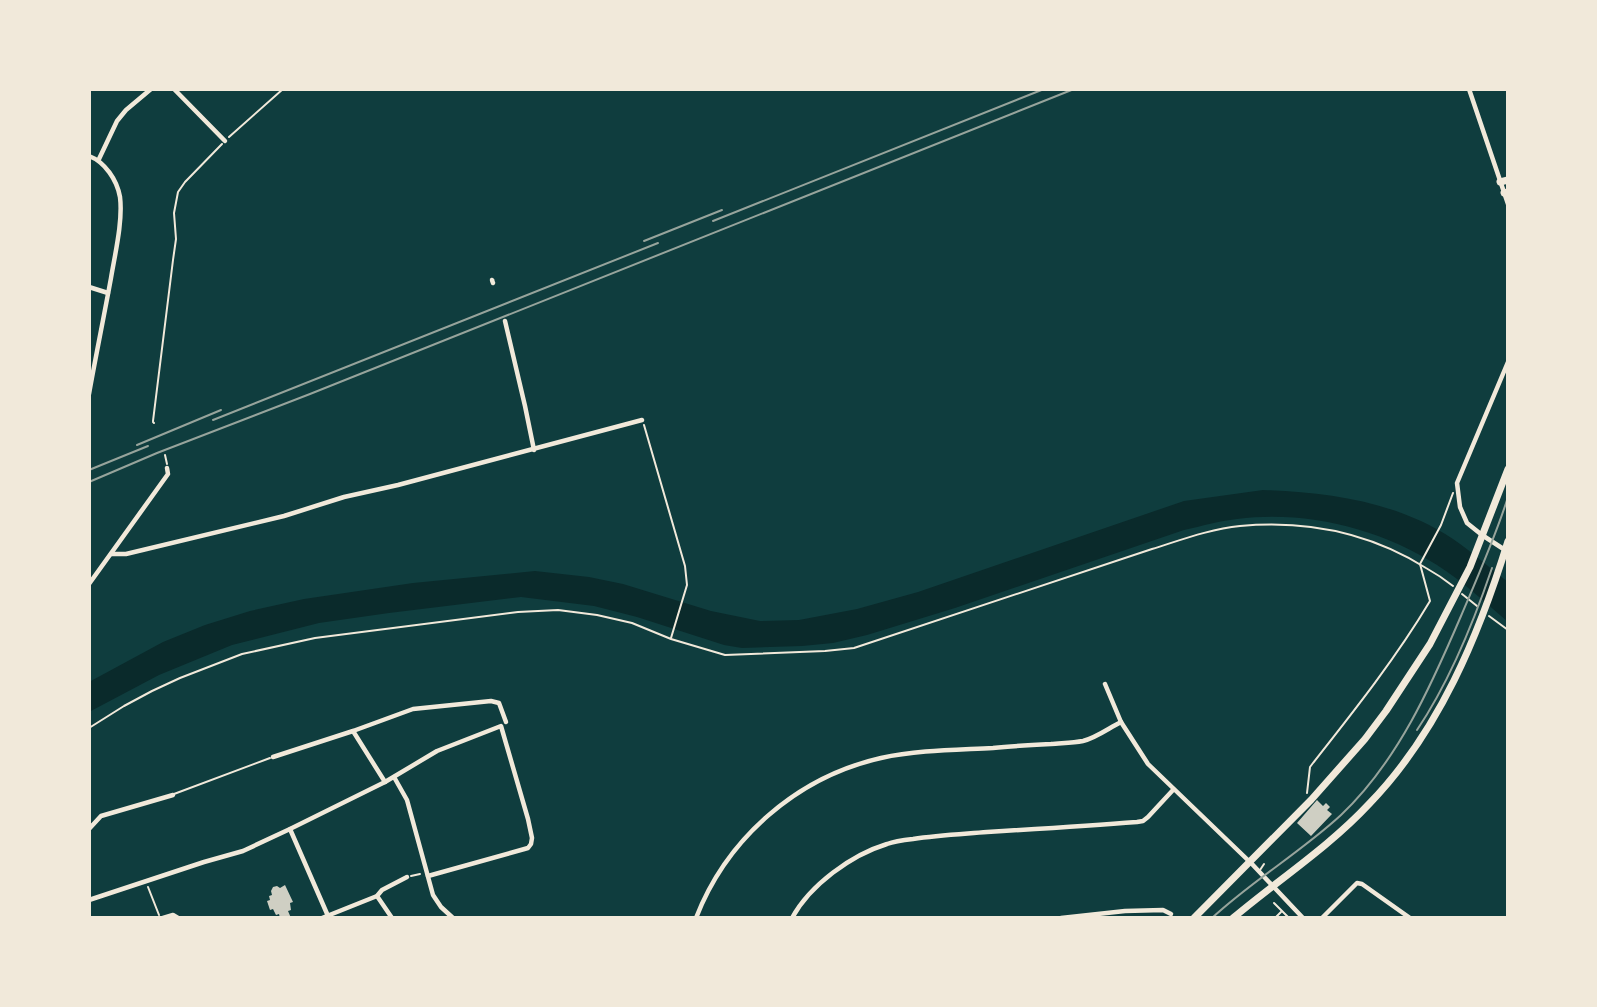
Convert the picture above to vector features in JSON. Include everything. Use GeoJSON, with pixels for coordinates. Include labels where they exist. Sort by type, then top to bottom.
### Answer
{"type":"FeatureCollection","features":[{"type":"Feature","properties":{"kind":"highway"},"geometry":{"type":"LineString","coordinates":[[1194,918],[1317,793],[1386,711],[1430,644],[1470,567],[1508,468]]}},
{"type":"Feature","properties":{"kind":"highway"},"geometry":{"type":"LineString","coordinates":[[1233,918],[1369,805],[1421,740],[1457,674],[1496,581],[1508,541]]}},
{"type":"Feature","properties":{"kind":"street"},"geometry":{"type":"LineString","coordinates":[[99,159],[117,121],[151,89]]}},
{"type":"Feature","properties":{"kind":"street"},"geometry":{"type":"LineString","coordinates":[[174,89],[225,141]]}},
{"type":"Feature","properties":{"kind":"street"},"geometry":{"type":"LineString","coordinates":[[1469,89],[1504,181],[1508,204]]}},
{"type":"Feature","properties":{"kind":"street"},"geometry":{"type":"LineString","coordinates":[[89,156],[99,159],[114,181],[120,212],[116,251],[89,394]]}},
{"type":"Feature","properties":{"kind":"street"},"geometry":{"type":"LineString","coordinates":[[89,287],[108,293]]}},
{"type":"Feature","properties":{"kind":"street"},"geometry":{"type":"LineString","coordinates":[[505,321],[534,450]]}},
{"type":"Feature","properties":{"kind":"street"},"geometry":{"type":"LineString","coordinates":[[1508,362],[1457,483],[1460,507],[1467,523],[1508,552]]}},
{"type":"Feature","properties":{"kind":"street"},"geometry":{"type":"LineString","coordinates":[[111,554],[126,554],[284,516],[344,497],[642,420]]}},
{"type":"Feature","properties":{"kind":"street"},"geometry":{"type":"LineString","coordinates":[[89,584],[168,474],[167,468]]}},
{"type":"Feature","properties":{"kind":"street"},"geometry":{"type":"LineString","coordinates":[[1105,684],[1121,722],[1148,764],[1259,871],[1303,918]]}},
{"type":"Feature","properties":{"kind":"street"},"geometry":{"type":"LineString","coordinates":[[273,757],[413,709],[491,701],[499,703],[528,819],[531,844],[528,848],[428,876]]}},
{"type":"Feature","properties":{"kind":"street"},"geometry":{"type":"LineString","coordinates":[[696,918],[703,899],[724,865],[756,827],[802,789],[826,776],[880,758],[910,753],[1084,741],[1121,722]]}},
{"type":"Feature","properties":{"kind":"street"},"geometry":{"type":"LineString","coordinates":[[89,901],[243,851],[385,782],[438,751],[504,724]]}},
{"type":"Feature","properties":{"kind":"street"},"geometry":{"type":"LineString","coordinates":[[353,731],[385,782]]}},
{"type":"Feature","properties":{"kind":"street"},"geometry":{"type":"LineString","coordinates":[[394,777],[407,800],[433,894],[441,907],[453,918]]}},
{"type":"Feature","properties":{"kind":"street"},"geometry":{"type":"LineString","coordinates":[[792,918],[805,900],[832,874],[848,862],[889,843],[956,834],[1143,821],[1173,790]]}},
{"type":"Feature","properties":{"kind":"street"},"geometry":{"type":"LineString","coordinates":[[89,829],[101,817],[173,794]]}},
{"type":"Feature","properties":{"kind":"street"},"geometry":{"type":"LineString","coordinates":[[290,830],[325,917],[377,896],[382,890],[407,877]]}},
{"type":"Feature","properties":{"kind":"street"},"geometry":{"type":"LineString","coordinates":[[1322,918],[1357,883],[1410,918]]}},
{"type":"Feature","properties":{"kind":"street"},"geometry":{"type":"LineString","coordinates":[[377,896],[392,918]]}},
{"type":"Feature","properties":{"kind":"street"},"geometry":{"type":"LineString","coordinates":[[1061,918],[1125,911],[1163,910],[1171,914]]}},
{"type":"Feature","properties":{"kind":"street"},"geometry":{"type":"LineString","coordinates":[[161,917],[173,915],[178,918]]}},
{"type":"Feature","properties":{"kind":"lane"},"geometry":{"type":"LineString","coordinates":[[173,794],[273,757]]}},
{"type":"Feature","properties":{"kind":"lane"},"geometry":{"type":"LineString","coordinates":[[1259,871],[1264,864]]}},
{"type":"Feature","properties":{"kind":"lane"},"geometry":{"type":"LineString","coordinates":[[1274,903],[1289,918]]}},
{"type":"Feature","properties":{"kind":"lane"},"geometry":{"type":"LineString","coordinates":[[1275,918],[1282,911]]}},
{"type":"Feature","properties":{"kind":"path"},"geometry":{"type":"LineString","coordinates":[[153,422],[176,239],[174,213],[178,192],[225,141],[283,89]]}},
{"type":"Feature","properties":{"kind":"path"},"geometry":{"type":"LineString","coordinates":[[642,420],[685,566],[687,585],[671,639]]}},
{"type":"Feature","properties":{"kind":"path"},"geometry":{"type":"LineString","coordinates":[[165,455],[167,468]]}},
{"type":"Feature","properties":{"kind":"path"},"geometry":{"type":"LineString","coordinates":[[1420,564],[1439,528],[1457,483]]}},
{"type":"Feature","properties":{"kind":"path"},"geometry":{"type":"LineString","coordinates":[[89,728],[152,691],[242,654],[345,633],[518,612],[558,610],[597,615],[632,623],[671,639],[725,655],[854,648],[1163,545],[1240,526],[1302,525],[1341,532],[1396,551],[1420,564],[1448,581],[1480,608]]}},
{"type":"Feature","properties":{"kind":"path"},"geometry":{"type":"LineString","coordinates":[[1308,792],[1310,767],[1313,762],[1380,677],[1430,601],[1420,564]]}},
{"type":"Feature","properties":{"kind":"path"},"geometry":{"type":"LineString","coordinates":[[1490,617],[1508,630]]}},
{"type":"Feature","properties":{"kind":"path"},"geometry":{"type":"LineString","coordinates":[[407,877],[420,874]]}},
{"type":"Feature","properties":{"kind":"path"},"geometry":{"type":"LineString","coordinates":[[147,883],[161,917]]}},
{"type":"Feature","properties":{"kind":"water"},"geometry":{"type":"Polygon","coordinates":[[[1263,490],[1312,493],[1362,501],[1432,526],[1460,544],[1508,582],[1508,622],[1446,571],[1391,541],[1341,525],[1315,520],[1263,517],[1230,520],[1184,530],[955,608],[833,643],[742,648],[594,606],[521,597],[319,623],[232,645],[159,675],[89,712],[89,682],[163,642],[250,611],[304,599],[413,583],[535,571],[623,584],[711,611],[760,621],[799,620],[857,609],[918,592],[1184,501],[1263,490]]]}},
{"type":"Feature","properties":{"kind":"building"},"geometry":{"type":"Polygon","coordinates":[[[1317,800],[1323,806],[1326,803],[1330,807],[1327,810],[1332,814],[1311,836],[1297,823],[1317,800]]]}},
{"type":"Feature","properties":{"kind":"building"},"geometry":{"type":"Polygon","coordinates":[[[285,885],[293,902],[290,903],[291,910],[288,911],[291,918],[280,918],[273,909],[270,910],[267,901],[270,900],[273,887],[280,888],[285,885]]]}},
{"type":"Feature","properties":{"kind":"railway"},"geometry":{"type":"LineString","coordinates":[[713,221],[1044,89]]}},
{"type":"Feature","properties":{"kind":"railway"},"geometry":{"type":"LineString","coordinates":[[89,482],[1074,89]]}},
{"type":"Feature","properties":{"kind":"railway"},"geometry":{"type":"LineString","coordinates":[[644,241],[722,210]]}},
{"type":"Feature","properties":{"kind":"railway"},"geometry":{"type":"LineString","coordinates":[[213,420],[658,243]]}},
{"type":"Feature","properties":{"kind":"railway"},"geometry":{"type":"LineString","coordinates":[[137,445],[221,410]]}},
{"type":"Feature","properties":{"kind":"railway"},"geometry":{"type":"LineString","coordinates":[[89,470],[148,446]]}},
{"type":"Feature","properties":{"kind":"railway"},"geometry":{"type":"LineString","coordinates":[[1212,918],[1341,815],[1380,771],[1411,722],[1438,669],[1486,557],[1508,497]]}},
{"type":"Feature","properties":{"kind":"railway"},"geometry":{"type":"LineString","coordinates":[[1417,730],[1460,652],[1492,568]]}}]}
